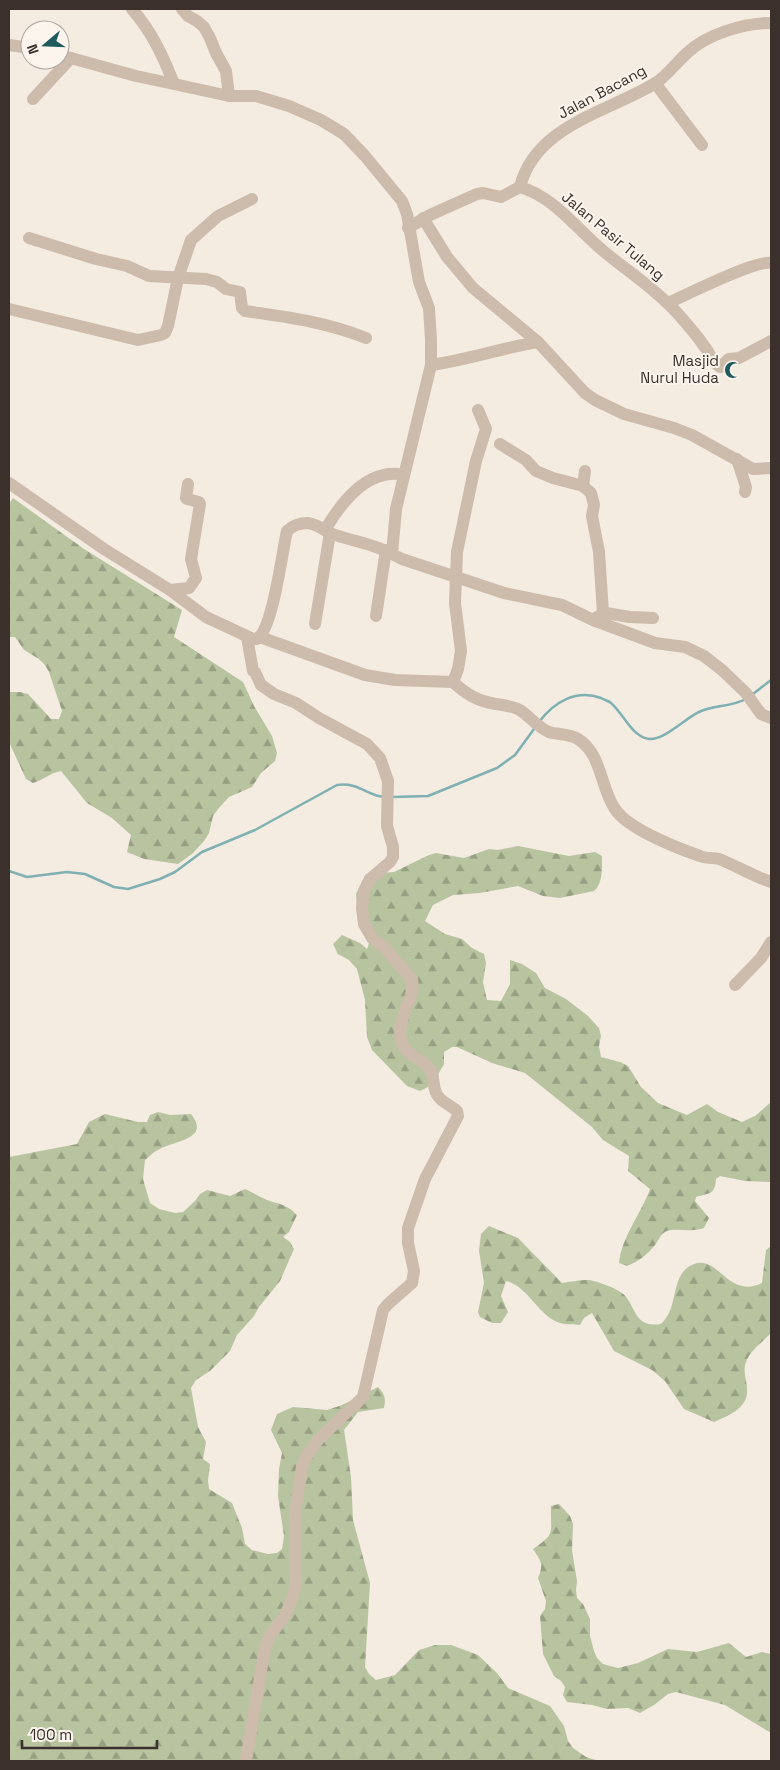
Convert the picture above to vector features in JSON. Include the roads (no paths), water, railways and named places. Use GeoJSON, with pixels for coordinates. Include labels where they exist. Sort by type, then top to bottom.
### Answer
{"type":"FeatureCollection","features":[{"type":"Feature","properties":{"kind":"street"},"geometry":{"type":"LineString","coordinates":[[132,9],[157,43],[174,84]]}},
{"type":"Feature","properties":{"kind":"street"},"geometry":{"type":"LineString","coordinates":[[182,9],[188,16],[204,27],[210,38],[226,71],[229,96]]}},
{"type":"Feature","properties":{"kind":"street","name":"Jalan Bacang"},"geometry":{"type":"LineString","coordinates":[[520,187],[525,169],[555,136],[582,119],[656,83],[690,50],[714,35],[759,23],[771,23]]}},
{"type":"Feature","properties":{"kind":"street"},"geometry":{"type":"LineString","coordinates":[[70,58],[136,76],[229,96],[256,96],[289,106],[321,120],[344,134],[366,156],[402,201],[419,282],[429,308],[431,365],[396,508],[376,616]]}},
{"type":"Feature","properties":{"kind":"street"},"geometry":{"type":"LineString","coordinates":[[33,100],[56,70]]}},
{"type":"Feature","properties":{"kind":"street"},"geometry":{"type":"LineString","coordinates":[[656,83],[702,145]]}},
{"type":"Feature","properties":{"kind":"street"},"geometry":{"type":"LineString","coordinates":[[408,228],[423,218],[477,194],[483,193],[501,197],[520,187]]}},
{"type":"Feature","properties":{"kind":"street","name":"Jalan Pasir Tulang"},"geometry":{"type":"LineString","coordinates":[[520,187],[539,196],[562,211],[599,248],[668,303],[704,346],[714,363],[720,367],[728,359],[739,358],[771,341]]}},
{"type":"Feature","properties":{"kind":"street"},"geometry":{"type":"LineString","coordinates":[[9,309],[138,340],[145,340],[165,332],[168,326],[178,278],[192,240],[218,216],[252,199]]}},
{"type":"Feature","properties":{"kind":"street"},"geometry":{"type":"LineString","coordinates":[[423,218],[461,276],[486,300],[538,342],[585,393],[624,414],[692,435],[753,469],[771,468]]}},
{"type":"Feature","properties":{"kind":"street"},"geometry":{"type":"LineString","coordinates":[[29,238],[96,259],[127,266],[149,276],[206,279],[217,282],[230,290],[238,291],[241,295],[242,308],[245,311],[302,318],[366,338]]}},
{"type":"Feature","properties":{"kind":"street"},"geometry":{"type":"LineString","coordinates":[[668,303],[694,290],[753,266],[770,267]]}},
{"type":"Feature","properties":{"kind":"street"},"geometry":{"type":"LineString","coordinates":[[431,365],[538,342]]}},
{"type":"Feature","properties":{"kind":"street"},"geometry":{"type":"LineString","coordinates":[[453,682],[458,669],[461,651],[455,603],[457,552],[467,499],[486,430],[478,410]]}},
{"type":"Feature","properties":{"kind":"street"},"geometry":{"type":"LineString","coordinates":[[500,444],[526,460],[536,471],[583,486],[591,493],[594,505],[592,516],[599,552],[598,617]]}},
{"type":"Feature","properties":{"kind":"street"},"geometry":{"type":"LineString","coordinates":[[737,459],[746,487],[745,492]]}},
{"type":"Feature","properties":{"kind":"street"},"geometry":{"type":"LineString","coordinates":[[583,486],[586,471]]}},
{"type":"Feature","properties":{"kind":"street"},"geometry":{"type":"LineString","coordinates":[[315,624],[327,531],[347,500],[365,483],[384,475],[404,474]]}},
{"type":"Feature","properties":{"kind":"street"},"geometry":{"type":"LineString","coordinates":[[9,484],[104,549],[170,590],[206,617],[254,637],[365,675],[395,680],[453,682],[465,694],[473,698],[484,702],[511,706],[549,732],[567,734],[577,738],[587,746],[594,756],[614,808],[631,825],[701,857],[717,858],[771,882]]}},
{"type":"Feature","properties":{"kind":"street"},"geometry":{"type":"LineString","coordinates":[[170,590],[189,588],[196,578],[191,559],[200,504],[186,498],[188,484]]}},
{"type":"Feature","properties":{"kind":"street"},"geometry":{"type":"LineString","coordinates":[[254,637],[263,633],[274,601],[287,530],[302,523],[313,524],[327,531],[389,552],[402,559],[504,593],[562,605],[598,617],[655,643],[685,647],[704,656],[722,670],[746,693],[760,714],[771,718]]}},
{"type":"Feature","properties":{"kind":"street"},"geometry":{"type":"LineString","coordinates":[[598,617],[653,618]]}},
{"type":"Feature","properties":{"kind":"street"},"geometry":{"type":"LineString","coordinates":[[246,1761],[265,1647],[270,1636],[286,1614],[296,1582],[295,1513],[302,1467],[306,1457],[318,1440],[363,1397],[383,1310],[410,1286],[414,1274],[408,1233],[428,1173],[457,1119],[458,1113],[439,1098],[434,1088],[432,1073],[429,1068],[411,1055],[403,1044],[401,1026],[412,987],[412,980],[384,947],[372,938],[364,924],[362,908],[364,891],[370,879],[390,862],[393,857],[393,847],[387,826],[388,781],[380,758],[366,744],[296,703],[274,694],[261,684],[253,671],[254,637]]}},
{"type":"Feature","properties":{"kind":"street"},"geometry":{"type":"LineString","coordinates":[[735,985],[761,958],[771,942]]}},
{"type":"Feature","properties":{"kind":"waterway"},"geometry":{"type":"LineString","coordinates":[[753,694],[771,680]]}},
{"type":"Feature","properties":{"kind":"waterway"},"geometry":{"type":"LineString","coordinates":[[539,722],[566,699],[574,696],[592,696],[611,703],[638,734],[649,739],[668,733],[699,712],[746,699]]}},
{"type":"Feature","properties":{"kind":"waterway"},"geometry":{"type":"LineString","coordinates":[[393,797],[428,796],[497,768],[515,755],[534,729]]}},
{"type":"Feature","properties":{"kind":"waterway"},"geometry":{"type":"LineString","coordinates":[[9,871],[27,877],[67,872],[85,874],[114,887],[128,889],[175,872],[202,852],[255,830],[337,785],[358,787],[374,795],[385,797]]}},
{"type":"Feature","properties":{"kind":"place","name":"Masjid Nurul Huda"},"geometry":{"type":"Point","coordinates":[733,370]}}]}
